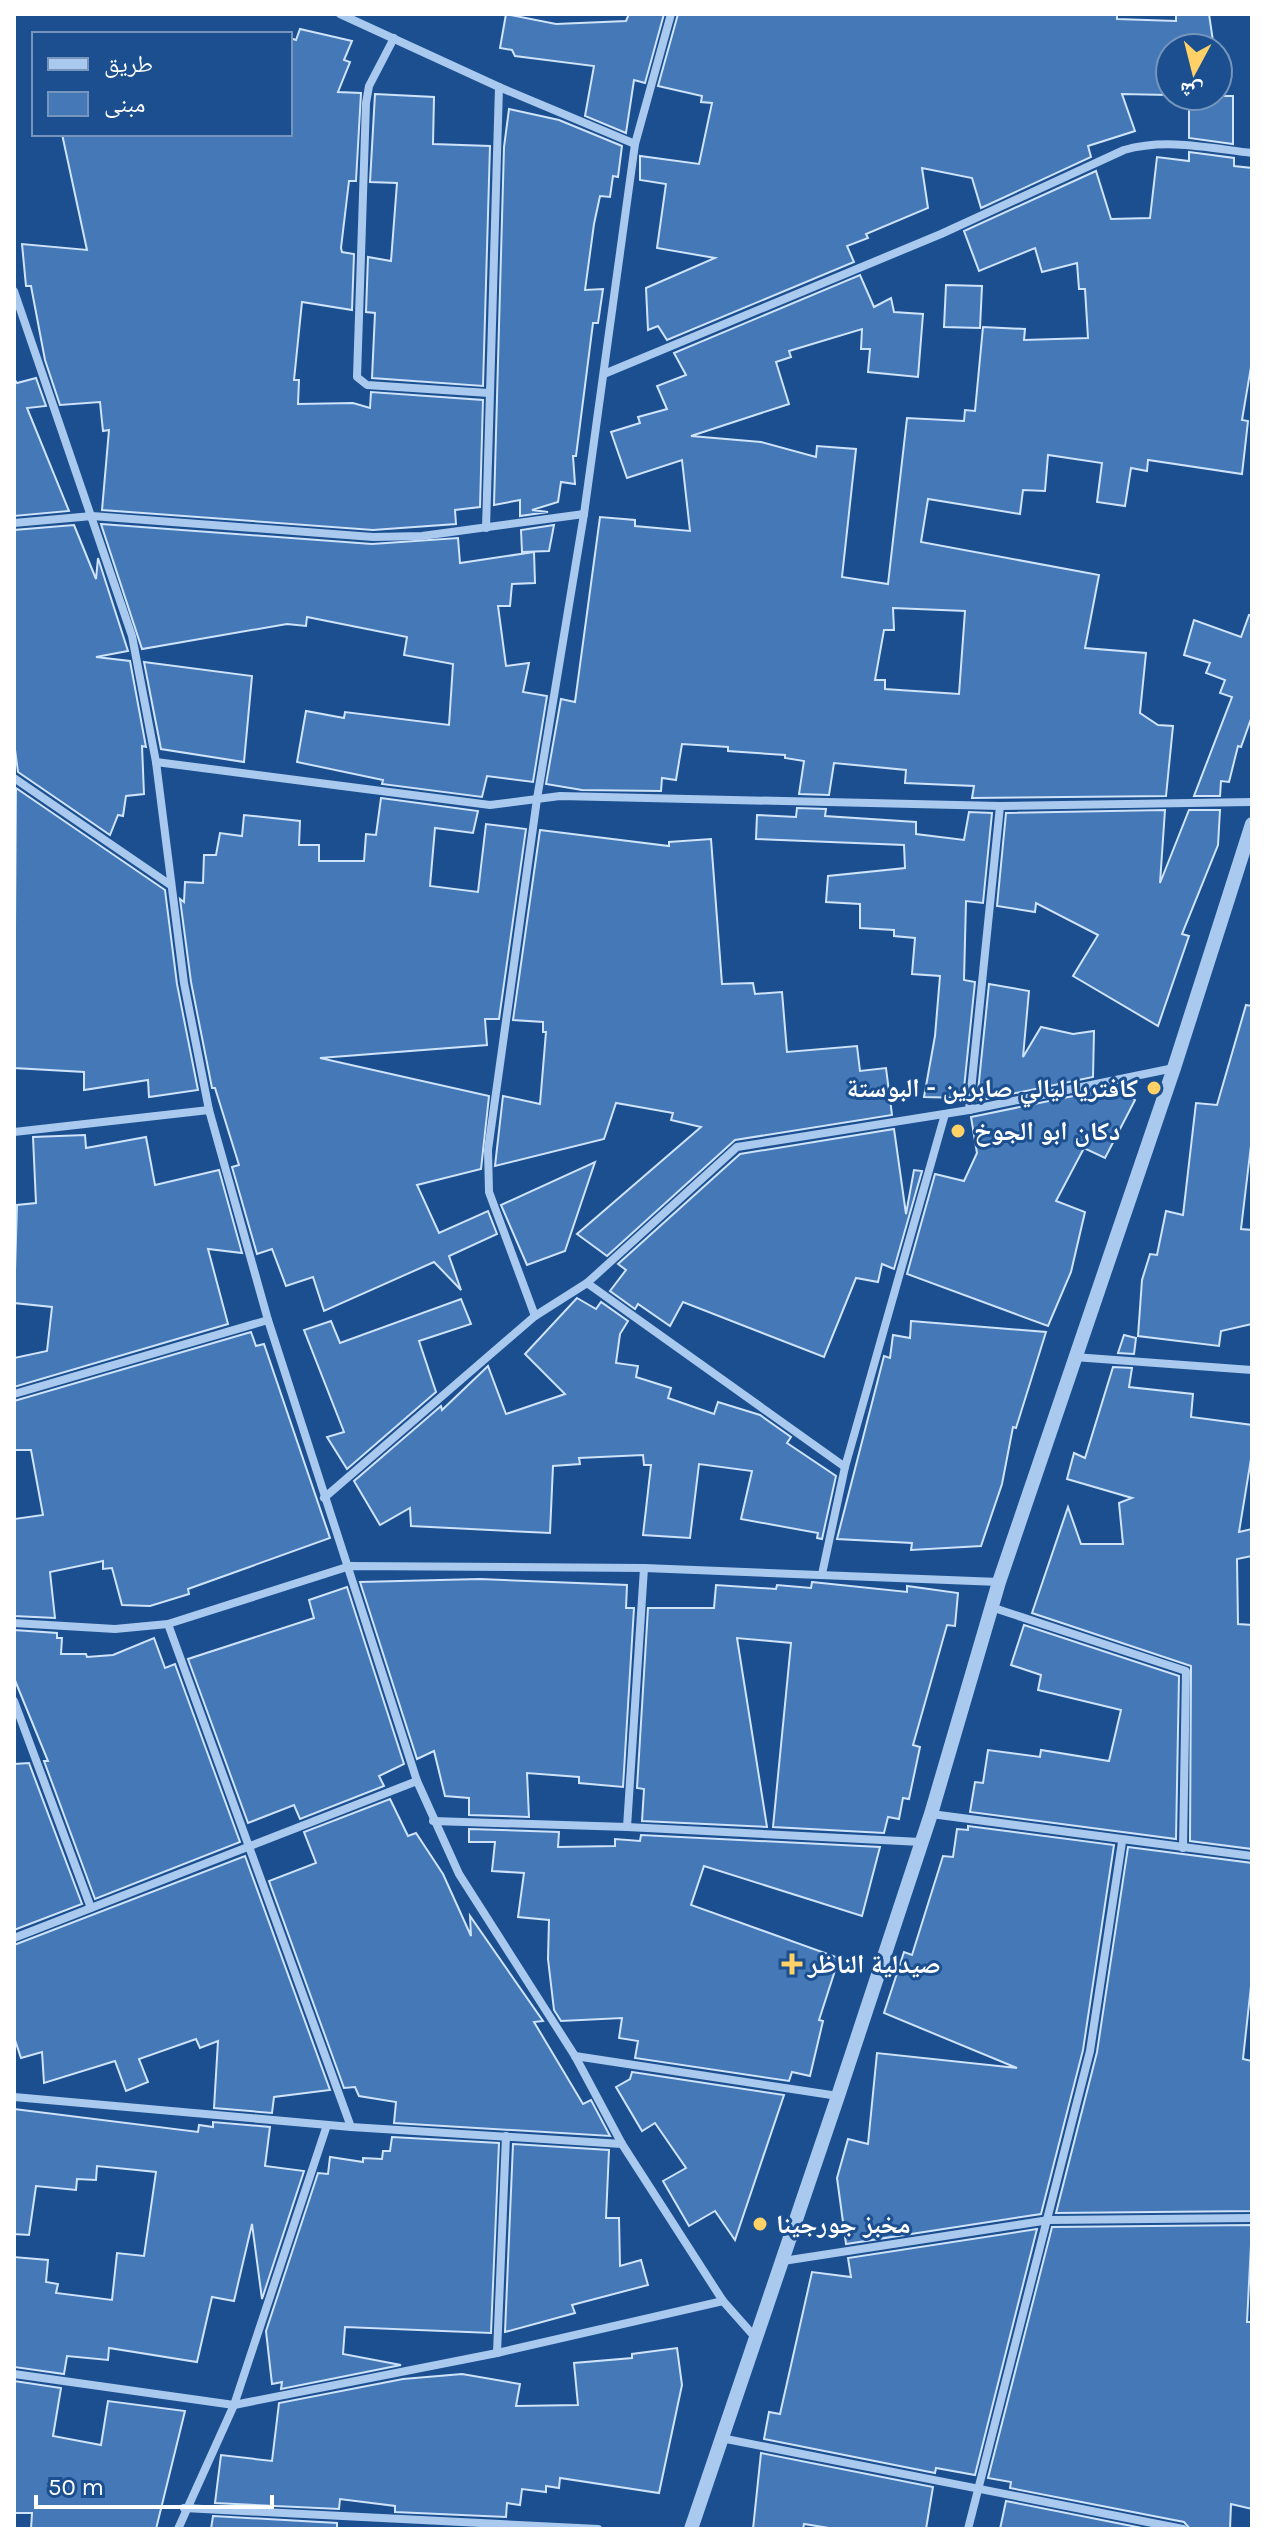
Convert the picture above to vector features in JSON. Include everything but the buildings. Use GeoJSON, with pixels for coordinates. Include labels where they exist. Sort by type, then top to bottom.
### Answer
{"type":"FeatureCollection","features":[{"type":"Feature","properties":{"kind":"street"},"geometry":{"type":"LineString","coordinates":[[340,14],[499,87],[635,144]]}},
{"type":"Feature","properties":{"kind":"street"},"geometry":{"type":"LineString","coordinates":[[535,1316],[486,1175],[537,799],[584,514],[635,144],[671,14]]}},
{"type":"Feature","properties":{"kind":"street"},"geometry":{"type":"LineString","coordinates":[[394,38],[369,86],[366,103],[357,377],[367,385],[489,393]]}},
{"type":"Feature","properties":{"kind":"street"},"geometry":{"type":"LineString","coordinates":[[486,528],[499,87]]}},
{"type":"Feature","properties":{"kind":"street"},"geometry":{"type":"LineString","coordinates":[[604,374],[941,234],[1124,150],[1147,143],[1252,153]]}},
{"type":"Feature","properties":{"kind":"street"},"geometry":{"type":"LineString","coordinates":[[14,291],[52,410],[132,636],[156,762],[169,884],[191,1025],[209,1110],[268,1320],[417,1781],[459,1874],[575,2056],[622,2144],[723,2301],[754,2336]]}},
{"type":"Feature","properties":{"kind":"street"},"geometry":{"type":"LineString","coordinates":[[14,523],[92,516],[373,537],[486,528],[584,514]]}},
{"type":"Feature","properties":{"kind":"street"},"geometry":{"type":"LineString","coordinates":[[156,762],[490,805],[575,796],[1000,806],[1252,802]]}},
{"type":"Feature","properties":{"kind":"street"},"geometry":{"type":"LineString","coordinates":[[14,778],[169,884]]}},
{"type":"Feature","properties":{"kind":"street"},"geometry":{"type":"LineString","coordinates":[[969,1110],[1000,806]]}},
{"type":"Feature","properties":{"kind":"street"},"geometry":{"type":"LineString","coordinates":[[691,2529],[931,1814],[999,1582],[1174,1068],[1252,824]]}},
{"type":"Feature","properties":{"kind":"street"},"geometry":{"type":"LineString","coordinates":[[324,1498],[535,1316],[587,1283],[737,1147],[969,1110],[1174,1068]]}},
{"type":"Feature","properties":{"kind":"street"},"geometry":{"type":"LineString","coordinates":[[14,1132],[209,1110]]}},
{"type":"Feature","properties":{"kind":"street"},"geometry":{"type":"LineString","coordinates":[[822,1574],[845,1467],[945,1114]]}},
{"type":"Feature","properties":{"kind":"street"},"geometry":{"type":"LineString","coordinates":[[587,1283],[845,1467]]}},
{"type":"Feature","properties":{"kind":"street"},"geometry":{"type":"LineString","coordinates":[[14,1394],[268,1320]]}},
{"type":"Feature","properties":{"kind":"street"},"geometry":{"type":"LineString","coordinates":[[1074,1357],[1252,1370]]}},
{"type":"Feature","properties":{"kind":"street"},"geometry":{"type":"LineString","coordinates":[[14,1623],[115,1629],[168,1624],[350,1566],[644,1568],[999,1582]]}},
{"type":"Feature","properties":{"kind":"street"},"geometry":{"type":"LineString","coordinates":[[627,1827],[644,1568]]}},
{"type":"Feature","properties":{"kind":"street"},"geometry":{"type":"LineString","coordinates":[[991,1607],[1186,1671],[1183,1848]]}},
{"type":"Feature","properties":{"kind":"street"},"geometry":{"type":"LineString","coordinates":[[168,1624],[351,2127]]}},
{"type":"Feature","properties":{"kind":"street"},"geometry":{"type":"LineString","coordinates":[[14,1701],[91,1908]]}},
{"type":"Feature","properties":{"kind":"street"},"geometry":{"type":"LineString","coordinates":[[14,1938],[417,1781]]}},
{"type":"Feature","properties":{"kind":"street"},"geometry":{"type":"LineString","coordinates":[[931,1814],[1122,1842],[1252,1856]]}},
{"type":"Feature","properties":{"kind":"street"},"geometry":{"type":"LineString","coordinates":[[433,1821],[921,1842]]}},
{"type":"Feature","properties":{"kind":"street"},"geometry":{"type":"LineString","coordinates":[[968,2529],[1049,2220],[1100,2008],[1122,1842]]}},
{"type":"Feature","properties":{"kind":"street"},"geometry":{"type":"LineString","coordinates":[[575,2056],[838,2096]]}},
{"type":"Feature","properties":{"kind":"street"},"geometry":{"type":"LineString","coordinates":[[14,2097],[351,2127],[622,2144]]}},
{"type":"Feature","properties":{"kind":"street"},"geometry":{"type":"LineString","coordinates":[[178,2529],[184,2508],[234,2405],[327,2125]]}},
{"type":"Feature","properties":{"kind":"street"},"geometry":{"type":"LineString","coordinates":[[497,2353],[506,2136]]}},
{"type":"Feature","properties":{"kind":"street"},"geometry":{"type":"LineString","coordinates":[[783,2261],[1049,2220],[1252,2218]]}},
{"type":"Feature","properties":{"kind":"street"},"geometry":{"type":"LineString","coordinates":[[14,2374],[234,2405],[497,2353],[723,2301]]}},
{"type":"Feature","properties":{"kind":"street"},"geometry":{"type":"LineString","coordinates":[[720,2437],[1183,2529]]}},
{"type":"Feature","properties":{"kind":"street"},"geometry":{"type":"LineString","coordinates":[[184,2508],[598,2529]]}},
{"type":"Feature","properties":{"kind":"place","name":"كافتريا ليالي صابرين - البوستة"},"geometry":{"type":"Point","coordinates":[1154,1088]}},
{"type":"Feature","properties":{"kind":"place","name":"دكان ابو الجوخ"},"geometry":{"type":"Point","coordinates":[958,1131]}},
{"type":"Feature","properties":{"kind":"place","name":"صيدلية الناظر"},"geometry":{"type":"Point","coordinates":[792,1964]}},
{"type":"Feature","properties":{"kind":"place","name":"مخبز جورجينا"},"geometry":{"type":"Point","coordinates":[760,2224]}}]}
